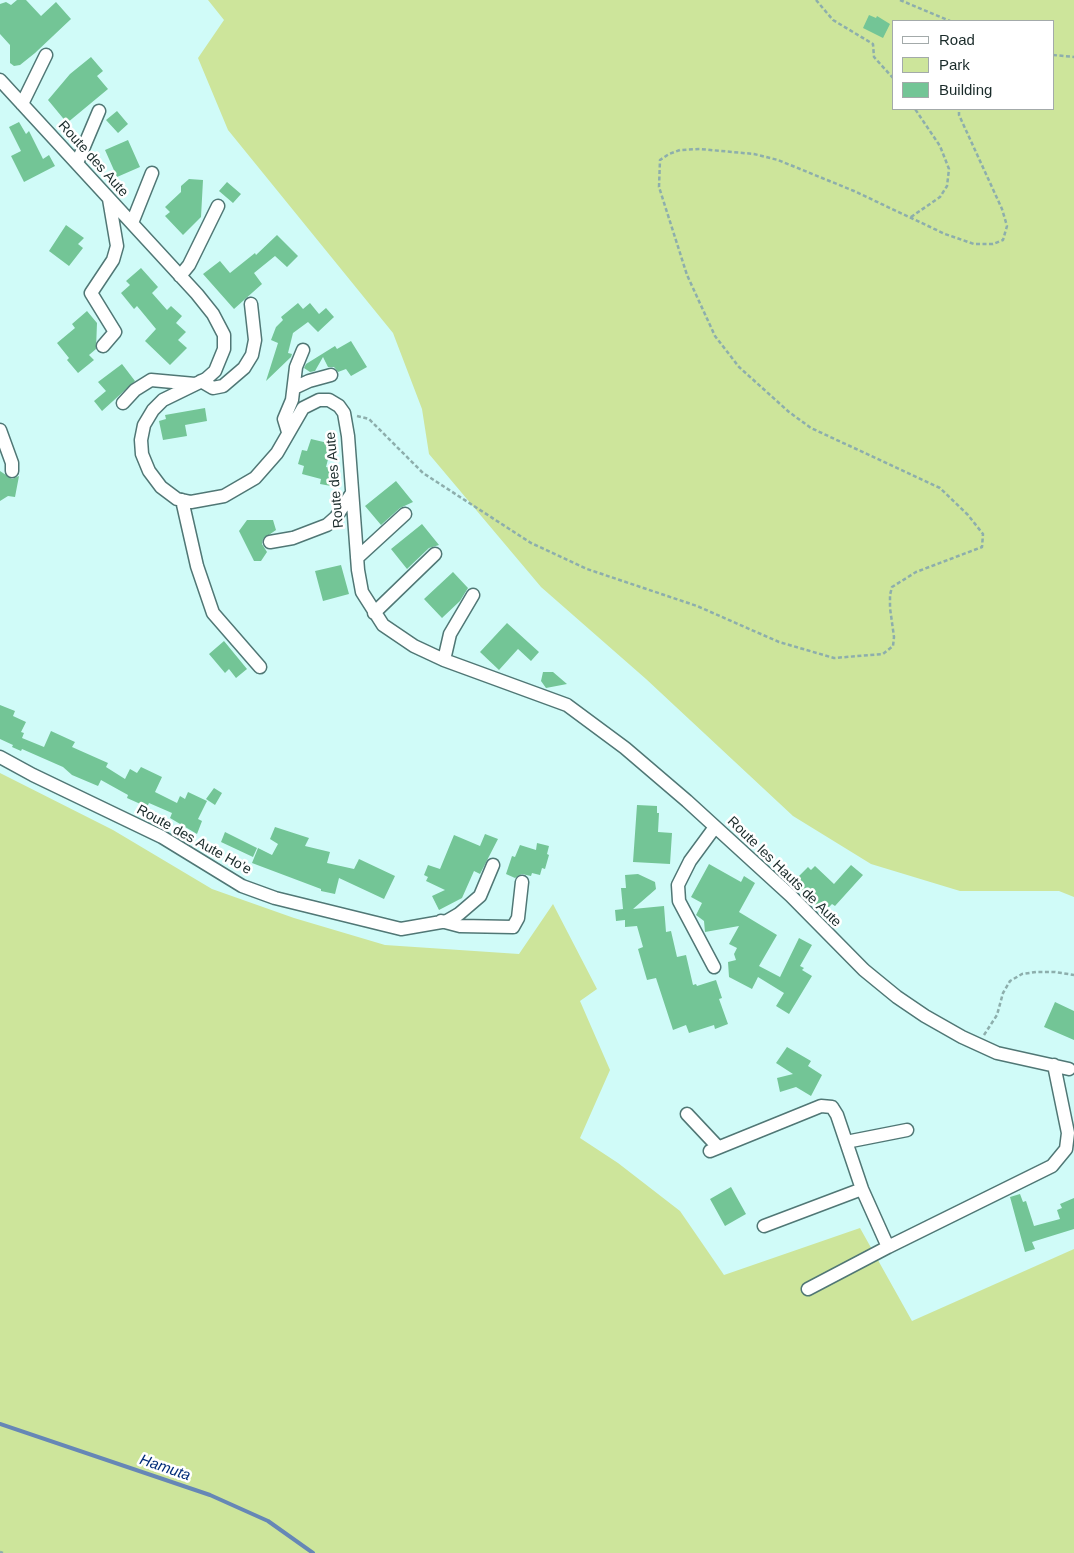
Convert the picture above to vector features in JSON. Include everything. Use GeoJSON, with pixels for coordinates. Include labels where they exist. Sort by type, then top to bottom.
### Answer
{"type":"FeatureCollection","features":[{"type":"Feature","properties":{"kind":"street"},"geometry":{"type":"LineString","coordinates":[[22,104],[46,55]]}},
{"type":"Feature","properties":{"kind":"street","name":"Route des Aute"},"geometry":{"type":"LineString","coordinates":[[0,80],[180,276],[213,314],[224,335],[224,349],[215,371],[198,383],[163,400],[152,410],[144,425],[141,440],[142,454],[148,471],[161,487],[177,498],[191,502],[209,500],[238,489],[255,478],[277,453],[303,408],[319,400],[329,400],[344,413],[348,436],[357,558],[362,592],[374,613],[383,625],[414,646],[488,678]]}},
{"type":"Feature","properties":{"kind":"street"},"geometry":{"type":"LineString","coordinates":[[77,163],[99,111]]}},
{"type":"Feature","properties":{"kind":"street"},"geometry":{"type":"LineString","coordinates":[[132,223],[152,173]]}},
{"type":"Feature","properties":{"kind":"street"},"geometry":{"type":"LineString","coordinates":[[102,346],[115,332],[91,293],[113,260],[117,246],[109,199]]}},
{"type":"Feature","properties":{"kind":"street"},"geometry":{"type":"LineString","coordinates":[[180,276],[189,265],[218,206]]}},
{"type":"Feature","properties":{"kind":"street"},"geometry":{"type":"LineString","coordinates":[[123,403],[135,390],[151,380],[198,383],[212,388],[223,386],[244,368],[252,355],[255,340],[251,304]]}},
{"type":"Feature","properties":{"kind":"street"},"geometry":{"type":"LineString","coordinates":[[288,432],[284,419],[294,388],[296,367],[303,350]]}},
{"type":"Feature","properties":{"kind":"street"},"geometry":{"type":"LineString","coordinates":[[294,388],[309,381],[331,375]]}},
{"type":"Feature","properties":{"kind":"street"},"geometry":{"type":"LineString","coordinates":[[0,430],[12,463],[12,472]]}},
{"type":"Feature","properties":{"kind":"street"},"geometry":{"type":"LineString","coordinates":[[270,542],[308,534],[327,525],[336,517],[352,493]]}},
{"type":"Feature","properties":{"kind":"street"},"geometry":{"type":"LineString","coordinates":[[182,500],[197,566],[213,613],[260,667]]}},
{"type":"Feature","properties":{"kind":"street"},"geometry":{"type":"LineString","coordinates":[[357,558],[405,514]]}},
{"type":"Feature","properties":{"kind":"street"},"geometry":{"type":"LineString","coordinates":[[374,613],[435,554]]}},
{"type":"Feature","properties":{"kind":"street"},"geometry":{"type":"LineString","coordinates":[[444,660],[450,634],[473,596]]}},
{"type":"Feature","properties":{"kind":"street","name":"Route les Hauts de Aute"},"geometry":{"type":"LineString","coordinates":[[488,678],[567,705],[625,748],[791,896],[864,970],[925,1016],[997,1053],[1069,1069]]}},
{"type":"Feature","properties":{"kind":"street","name":"Route des Aute Ho'e"},"geometry":{"type":"LineString","coordinates":[[0,757],[33,775],[162,837],[242,886],[275,898],[402,929],[453,918],[472,905],[486,885],[493,866]]}},
{"type":"Feature","properties":{"kind":"street"},"geometry":{"type":"LineString","coordinates":[[714,967],[682,908],[678,885],[690,862],[715,827]]}},
{"type":"Feature","properties":{"kind":"street"},"geometry":{"type":"LineString","coordinates":[[440,921],[460,926],[513,928],[518,918],[522,882]]}},
{"type":"Feature","properties":{"kind":"street"},"geometry":{"type":"LineString","coordinates":[[808,1289],[1052,1166],[1070,1149],[1054,1065]]}},
{"type":"Feature","properties":{"kind":"street"},"geometry":{"type":"LineString","coordinates":[[687,1114],[714,1149],[821,1106],[832,1106],[862,1189],[888,1247]]}},
{"type":"Feature","properties":{"kind":"street"},"geometry":{"type":"LineString","coordinates":[[846,1142],[906,1130]]}},
{"type":"Feature","properties":{"kind":"street"},"geometry":{"type":"LineString","coordinates":[[764,1226],[862,1189]]}},
{"type":"Feature","properties":{"kind":"path"},"geometry":{"type":"LineString","coordinates":[[816,0],[833,20],[873,44],[874,57],[892,77]]}},
{"type":"Feature","properties":{"kind":"path"},"geometry":{"type":"LineString","coordinates":[[900,0],[948,20]]}},
{"type":"Feature","properties":{"kind":"path"},"geometry":{"type":"LineString","coordinates":[[1054,55],[1074,58]]}},
{"type":"Feature","properties":{"kind":"path"},"geometry":{"type":"LineString","coordinates":[[911,217],[940,197],[947,186],[949,169],[940,146],[916,110]]}},
{"type":"Feature","properties":{"kind":"path"},"geometry":{"type":"LineString","coordinates":[[344,413],[369,419],[423,472],[531,543],[571,562],[697,606],[779,642],[824,656],[850,657],[883,654],[893,646],[894,637],[890,608],[892,587],[916,572],[982,548],[983,534],[968,515],[940,488],[811,428],[789,412],[739,368],[715,336],[687,275],[659,187],[660,160],[680,150],[700,150],[754,154],[778,160],[854,190],[945,234],[974,244],[993,244],[1003,240],[1007,226],[1002,209],[959,115],[959,110]]}},
{"type":"Feature","properties":{"kind":"path"},"geometry":{"type":"LineString","coordinates":[[978,1044],[997,1015],[1003,993],[1010,980],[1022,974],[1036,972],[1074,975]]}},
{"type":"Feature","properties":{"kind":"green space"},"geometry":{"type":"Polygon","coordinates":[[[208,0],[1074,0],[1074,897],[1059,891],[960,891],[871,864],[793,816],[646,679],[541,587],[429,454],[422,409],[393,333],[228,130],[198,58],[224,20],[208,0]]]}},
{"type":"Feature","properties":{"kind":"green space"},"geometry":{"type":"Polygon","coordinates":[[[0,773],[113,830],[212,889],[294,918],[385,945],[519,954],[553,904],[597,989],[580,1001],[610,1070],[580,1138],[618,1163],[680,1211],[724,1275],[860,1228],[912,1321],[1074,1249],[1074,1553],[0,1553],[0,773]]]}},
{"type":"Feature","properties":{"kind":"building"},"geometry":{"type":"Polygon","coordinates":[[[17,0],[26,0],[41,16],[56,2],[71,19],[35,53],[20,65],[14,66],[10,63],[10,45],[0,34],[0,4],[6,2],[11,5],[17,0]]]}},
{"type":"Feature","properties":{"kind":"building"},"geometry":{"type":"Polygon","coordinates":[[[869,15],[876,18],[877,16],[890,24],[883,38],[863,28],[869,15]]]}},
{"type":"Feature","properties":{"kind":"building"},"geometry":{"type":"Polygon","coordinates":[[[91,57],[103,71],[97,76],[108,89],[67,123],[48,100],[70,74],[91,57]]]}},
{"type":"Feature","properties":{"kind":"building"},"geometry":{"type":"Polygon","coordinates":[[[117,111],[128,124],[118,133],[106,120],[117,111]]]}},
{"type":"Feature","properties":{"kind":"building"},"geometry":{"type":"Polygon","coordinates":[[[19,122],[26,134],[29,131],[43,159],[49,155],[55,166],[24,182],[11,156],[21,151],[9,127],[19,122]]]}},
{"type":"Feature","properties":{"kind":"building"},"geometry":{"type":"Polygon","coordinates":[[[128,140],[140,167],[117,177],[105,150],[128,140]]]}},
{"type":"Feature","properties":{"kind":"building"},"geometry":{"type":"Polygon","coordinates":[[[189,179],[203,180],[201,217],[183,235],[165,216],[170,212],[165,207],[181,192],[181,186],[189,179]]]}},
{"type":"Feature","properties":{"kind":"building"},"geometry":{"type":"Polygon","coordinates":[[[227,182],[241,194],[233,203],[219,191],[227,182]]]}},
{"type":"Feature","properties":{"kind":"building"},"geometry":{"type":"Polygon","coordinates":[[[66,225],[84,238],[78,244],[83,248],[69,266],[49,251],[66,225]]]}},
{"type":"Feature","properties":{"kind":"building"},"geometry":{"type":"Polygon","coordinates":[[[277,235],[298,256],[287,267],[275,256],[254,273],[262,284],[234,309],[203,274],[220,261],[230,273],[255,253],[256,255],[277,235]]]}},
{"type":"Feature","properties":{"kind":"building"},"geometry":{"type":"Polygon","coordinates":[[[141,268],[158,287],[152,293],[167,310],[171,306],[182,316],[176,323],[186,332],[178,340],[187,348],[170,365],[145,341],[156,329],[137,306],[134,309],[121,293],[130,285],[126,281],[141,268]]]}},
{"type":"Feature","properties":{"kind":"building"},"geometry":{"type":"Polygon","coordinates":[[[298,303],[303,309],[310,303],[319,314],[326,308],[334,317],[318,332],[308,322],[293,333],[288,353],[292,354],[291,357],[266,381],[278,343],[271,340],[276,327],[283,320],[281,317],[298,303]]]}},
{"type":"Feature","properties":{"kind":"building"},"geometry":{"type":"Polygon","coordinates":[[[87,311],[97,323],[96,349],[89,355],[94,360],[78,373],[67,360],[69,358],[57,343],[75,328],[72,324],[87,311]]]}},
{"type":"Feature","properties":{"kind":"building"},"geometry":{"type":"Polygon","coordinates":[[[351,341],[367,367],[351,376],[346,369],[338,372],[334,367],[328,367],[323,357],[315,371],[310,372],[304,368],[306,364],[335,346],[337,349],[351,341]]]}},
{"type":"Feature","properties":{"kind":"building"},"geometry":{"type":"Polygon","coordinates":[[[122,364],[135,381],[102,411],[94,401],[106,391],[98,382],[122,364]]]}},
{"type":"Feature","properties":{"kind":"building"},"geometry":{"type":"Polygon","coordinates":[[[205,408],[207,421],[185,425],[187,436],[163,440],[159,421],[166,419],[165,415],[205,408]]]}},
{"type":"Feature","properties":{"kind":"building"},"geometry":{"type":"Polygon","coordinates":[[[311,439],[332,444],[326,467],[335,469],[331,486],[320,484],[321,479],[302,474],[304,466],[298,464],[302,450],[307,451],[311,439]]]}},
{"type":"Feature","properties":{"kind":"building"},"geometry":{"type":"Polygon","coordinates":[[[0,471],[12,479],[19,476],[15,497],[8,496],[0,501],[0,471]]]}},
{"type":"Feature","properties":{"kind":"building"},"geometry":{"type":"Polygon","coordinates":[[[396,481],[413,502],[400,508],[381,525],[365,506],[396,481]]]}},
{"type":"Feature","properties":{"kind":"building"},"geometry":{"type":"Polygon","coordinates":[[[247,520],[273,520],[276,530],[263,539],[262,544],[267,552],[261,561],[254,561],[239,531],[247,520]]]}},
{"type":"Feature","properties":{"kind":"building"},"geometry":{"type":"Polygon","coordinates":[[[422,524],[439,545],[429,548],[407,569],[391,549],[422,524]]]}},
{"type":"Feature","properties":{"kind":"building"},"geometry":{"type":"Polygon","coordinates":[[[341,565],[349,594],[323,601],[315,571],[341,565]]]}},
{"type":"Feature","properties":{"kind":"building"},"geometry":{"type":"Polygon","coordinates":[[[453,572],[468,588],[460,601],[442,618],[424,599],[453,572]]]}},
{"type":"Feature","properties":{"kind":"building"},"geometry":{"type":"Polygon","coordinates":[[[507,623],[539,652],[531,661],[518,649],[499,670],[480,652],[507,623]]]}},
{"type":"Feature","properties":{"kind":"building"},"geometry":{"type":"Polygon","coordinates":[[[224,641],[247,669],[236,678],[229,669],[225,673],[209,654],[224,641]]]}},
{"type":"Feature","properties":{"kind":"building"},"geometry":{"type":"Polygon","coordinates":[[[543,672],[553,672],[567,684],[546,688],[541,681],[543,672]]]}},
{"type":"Feature","properties":{"kind":"building"},"geometry":{"type":"Polygon","coordinates":[[[0,705],[15,711],[13,716],[26,722],[21,732],[24,733],[22,738],[44,747],[51,731],[75,742],[72,747],[108,763],[106,767],[125,779],[130,769],[137,773],[141,767],[162,777],[155,792],[177,803],[180,796],[185,799],[188,792],[207,801],[198,819],[202,821],[197,834],[170,818],[172,813],[149,803],[147,807],[127,798],[128,795],[101,780],[98,786],[72,775],[63,767],[22,749],[21,751],[12,747],[13,745],[0,739],[0,705]]]}},
{"type":"Feature","properties":{"kind":"building"},"geometry":{"type":"Polygon","coordinates":[[[214,788],[222,793],[215,805],[206,799],[214,788]]]}},
{"type":"Feature","properties":{"kind":"building"},"geometry":{"type":"Polygon","coordinates":[[[637,805],[657,806],[657,813],[659,813],[658,832],[672,833],[670,864],[633,862],[637,805]]]}},
{"type":"Feature","properties":{"kind":"building"},"geometry":{"type":"Polygon","coordinates":[[[275,827],[309,838],[305,846],[330,852],[327,863],[354,869],[359,859],[395,876],[384,899],[339,878],[335,894],[321,891],[321,889],[252,863],[258,848],[272,855],[278,844],[270,839],[275,827]]]}},
{"type":"Feature","properties":{"kind":"building"},"geometry":{"type":"Polygon","coordinates":[[[225,832],[257,848],[253,857],[221,842],[225,832]]]}},
{"type":"Feature","properties":{"kind":"building"},"geometry":{"type":"Polygon","coordinates":[[[485,834],[498,839],[480,874],[474,871],[462,898],[439,910],[432,896],[445,890],[426,881],[428,877],[424,875],[428,865],[440,869],[454,835],[480,846],[485,834]]]}},
{"type":"Feature","properties":{"kind":"building"},"geometry":{"type":"Polygon","coordinates":[[[537,843],[549,846],[547,854],[549,855],[545,869],[542,868],[540,875],[532,873],[531,876],[522,874],[515,878],[506,874],[512,856],[515,857],[520,845],[536,850],[537,843]]]}},
{"type":"Feature","properties":{"kind":"building"},"geometry":{"type":"Polygon","coordinates":[[[709,864],[741,882],[744,876],[755,883],[739,912],[777,935],[759,966],[780,977],[799,938],[812,945],[800,966],[804,968],[802,970],[812,976],[789,1014],[776,1006],[784,993],[758,977],[752,989],[729,977],[728,962],[736,960],[734,954],[737,948],[729,944],[739,926],[705,932],[704,921],[696,915],[702,903],[691,897],[709,864]]]}},
{"type":"Feature","properties":{"kind":"building"},"geometry":{"type":"Polygon","coordinates":[[[851,865],[863,875],[835,906],[832,904],[826,910],[820,903],[817,906],[793,882],[808,867],[811,870],[815,866],[834,884],[851,865]]]}},
{"type":"Feature","properties":{"kind":"building"},"geometry":{"type":"Polygon","coordinates":[[[638,874],[655,882],[656,889],[633,909],[664,906],[666,932],[671,931],[677,957],[686,955],[693,985],[696,984],[697,986],[716,980],[722,998],[719,999],[728,1024],[715,1029],[714,1025],[689,1033],[686,1025],[673,1030],[656,978],[647,980],[638,949],[643,947],[637,926],[625,927],[625,920],[616,921],[615,910],[623,909],[621,888],[626,888],[625,875],[638,874]]]}},
{"type":"Feature","properties":{"kind":"building"},"geometry":{"type":"Polygon","coordinates":[[[1055,1002],[1074,1011],[1074,1040],[1044,1027],[1055,1002]]]}},
{"type":"Feature","properties":{"kind":"building"},"geometry":{"type":"Polygon","coordinates":[[[787,1047],[811,1061],[808,1066],[822,1075],[811,1096],[796,1087],[780,1092],[777,1078],[793,1074],[776,1063],[787,1047]]]}},
{"type":"Feature","properties":{"kind":"building"},"geometry":{"type":"Polygon","coordinates":[[[731,1187],[746,1214],[725,1226],[710,1199],[731,1187]]]}},
{"type":"Feature","properties":{"kind":"building"},"geometry":{"type":"Polygon","coordinates":[[[1020,1194],[1023,1202],[1026,1201],[1034,1226],[1060,1219],[1057,1210],[1062,1208],[1060,1204],[1074,1198],[1074,1229],[1032,1242],[1035,1249],[1025,1252],[1010,1197],[1020,1194]]]}},
{"type":"Feature","properties":{"kind":"waterway","name":"Hamuta"},"geometry":{"type":"LineString","coordinates":[[0,1424],[210,1495],[268,1521],[313,1553]]}}]}
